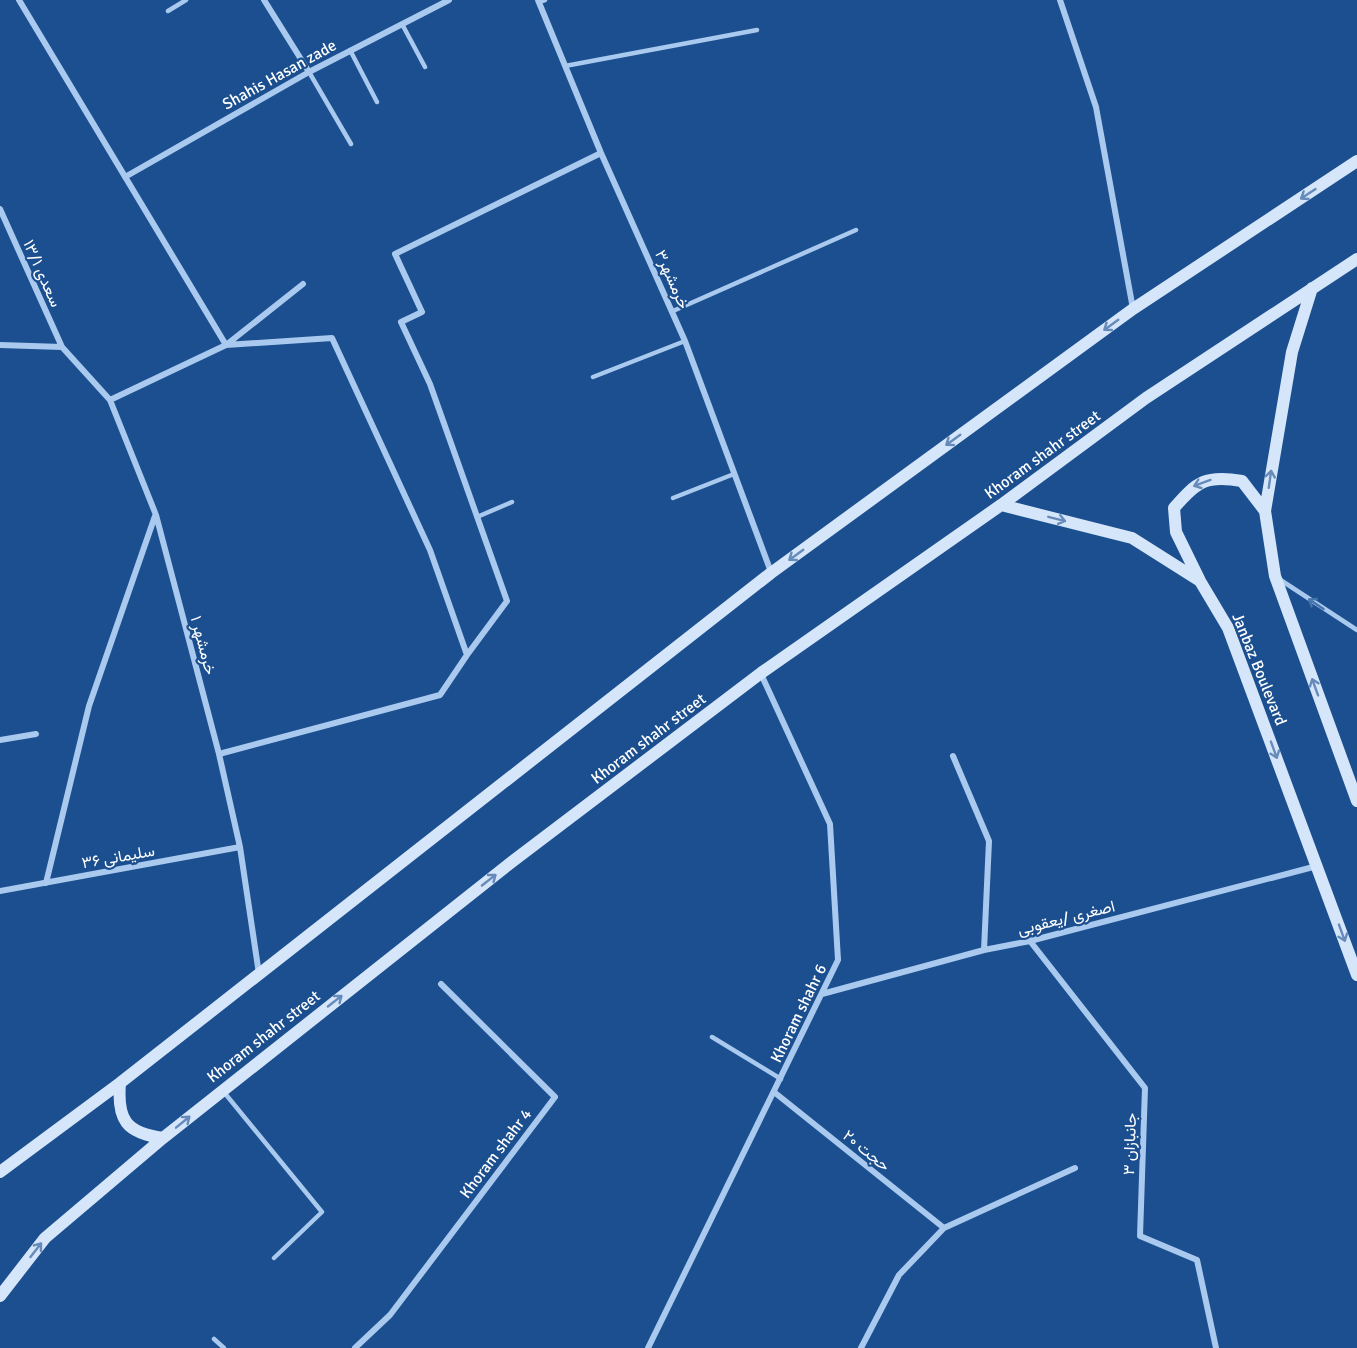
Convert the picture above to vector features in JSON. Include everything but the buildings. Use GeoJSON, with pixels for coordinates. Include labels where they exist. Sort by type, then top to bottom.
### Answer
{"type":"FeatureCollection","features":[{"type":"Feature","properties":{"kind":"main road"},"geometry":{"type":"LineString","coordinates":[[0,1172],[120,1083],[771,573],[1133,309],[1357,161]]}},
{"type":"Feature","properties":{"kind":"main road","name":"Khoram shahr street"},"geometry":{"type":"LineString","coordinates":[[0,1296],[45,1238],[222,1090],[513,861],[761,674],[1001,505],[1146,398],[1357,259]]}},
{"type":"Feature","properties":{"kind":"main road"},"geometry":{"type":"LineString","coordinates":[[1312,288],[1292,352],[1265,511],[1275,576],[1357,801]]}},
{"type":"Feature","properties":{"kind":"main road"},"geometry":{"type":"LineString","coordinates":[[1200,581],[1176,532],[1174,516],[1174,508],[1192,486],[1219,477],[1242,481],[1265,511]]}},
{"type":"Feature","properties":{"kind":"main road","name":"Janbaz Boulevard"},"geometry":{"type":"LineString","coordinates":[[1001,505],[1132,538],[1200,581],[1228,628],[1357,975]]}},
{"type":"Feature","properties":{"kind":"main road"},"geometry":{"type":"LineString","coordinates":[[120,1083],[118,1104],[126,1123],[142,1135],[163,1138]]}},
{"type":"Feature","properties":{"kind":"street"},"geometry":{"type":"LineString","coordinates":[[20,0],[226,345]]}},
{"type":"Feature","properties":{"kind":"street"},"geometry":{"type":"LineString","coordinates":[[264,0],[309,72]]}},
{"type":"Feature","properties":{"kind":"street","name":"Shahis Hasan zade"},"geometry":{"type":"LineString","coordinates":[[125,177],[309,72],[449,0]]}},
{"type":"Feature","properties":{"kind":"street"},"geometry":{"type":"LineString","coordinates":[[1060,0],[1096,107],[1133,309]]}},
{"type":"Feature","properties":{"kind":"street","name":"خرمشهر۳"},"geometry":{"type":"LineString","coordinates":[[541,1],[565,66],[602,153],[673,310],[771,573]]}},
{"type":"Feature","properties":{"kind":"street"},"geometry":{"type":"LineString","coordinates":[[219,754],[440,695],[466,655],[507,601],[430,384],[401,322],[422,312],[394,254],[602,153]]}},
{"type":"Feature","properties":{"kind":"street","name":"سعدی ۱۳/۱"},"geometry":{"type":"LineString","coordinates":[[0,209],[62,347]]}},
{"type":"Feature","properties":{"kind":"street"},"geometry":{"type":"LineString","coordinates":[[110,400],[226,345],[303,284]]}},
{"type":"Feature","properties":{"kind":"street"},"geometry":{"type":"LineString","coordinates":[[226,345],[332,338],[430,550],[466,655]]}},
{"type":"Feature","properties":{"kind":"street"},"geometry":{"type":"LineString","coordinates":[[0,345],[62,347]]}},
{"type":"Feature","properties":{"kind":"street","name":"خرمشهر ۱"},"geometry":{"type":"LineString","coordinates":[[62,347],[110,400],[156,515],[219,754],[240,847],[259,974]]}},
{"type":"Feature","properties":{"kind":"street"},"geometry":{"type":"LineString","coordinates":[[46,883],[89,706],[156,515]]}},
{"type":"Feature","properties":{"kind":"street","name":"Khoram shahr 6"},"geometry":{"type":"LineString","coordinates":[[648,1348],[838,960],[830,824],[761,674]]}},
{"type":"Feature","properties":{"kind":"street"},"geometry":{"type":"LineString","coordinates":[[0,740],[36,734]]}},
{"type":"Feature","properties":{"kind":"street"},"geometry":{"type":"LineString","coordinates":[[953,756],[990,841],[984,950]]}},
{"type":"Feature","properties":{"kind":"street","name":"سلیمانی ۳۶"},"geometry":{"type":"LineString","coordinates":[[0,891],[240,847]]}},
{"type":"Feature","properties":{"kind":"street","name":"اصغری /یعقوبی"},"geometry":{"type":"LineString","coordinates":[[822,994],[984,950],[1030,941],[1317,866]]}},
{"type":"Feature","properties":{"kind":"street","name":"جانبازان ۳"},"geometry":{"type":"LineString","coordinates":[[1030,941],[1145,1088],[1140,1236],[1197,1260],[1216,1348]]}},
{"type":"Feature","properties":{"kind":"street","name":"Khoram shahr 4"},"geometry":{"type":"LineString","coordinates":[[355,1348],[390,1315],[555,1097],[441,984]]}},
{"type":"Feature","properties":{"kind":"street","name":"حجت ۲۰"},"geometry":{"type":"LineString","coordinates":[[774,1092],[944,1228]]}},
{"type":"Feature","properties":{"kind":"street"},"geometry":{"type":"LineString","coordinates":[[861,1348],[899,1275],[944,1228],[1075,1168]]}},
{"type":"Feature","properties":{"kind":"lane"},"geometry":{"type":"LineString","coordinates":[[168,11],[186,0]]}},
{"type":"Feature","properties":{"kind":"lane"},"geometry":{"type":"LineString","coordinates":[[402,24],[425,67]]}},
{"type":"Feature","properties":{"kind":"lane"},"geometry":{"type":"LineString","coordinates":[[565,66],[757,30]]}},
{"type":"Feature","properties":{"kind":"lane"},"geometry":{"type":"LineString","coordinates":[[350,50],[377,102]]}},
{"type":"Feature","properties":{"kind":"lane"},"geometry":{"type":"LineString","coordinates":[[309,72],[351,144]]}},
{"type":"Feature","properties":{"kind":"lane"},"geometry":{"type":"LineString","coordinates":[[673,310],[856,230]]}},
{"type":"Feature","properties":{"kind":"lane"},"geometry":{"type":"LineString","coordinates":[[593,377],[685,341]]}},
{"type":"Feature","properties":{"kind":"lane"},"geometry":{"type":"LineString","coordinates":[[673,498],[734,474]]}},
{"type":"Feature","properties":{"kind":"lane"},"geometry":{"type":"LineString","coordinates":[[477,517],[512,502]]}},
{"type":"Feature","properties":{"kind":"lane"},"geometry":{"type":"LineString","coordinates":[[1275,576],[1356,630],[1357,637]]}},
{"type":"Feature","properties":{"kind":"lane"},"geometry":{"type":"LineString","coordinates":[[712,1037],[781,1079]]}},
{"type":"Feature","properties":{"kind":"lane"},"geometry":{"type":"LineString","coordinates":[[222,1090],[322,1212],[274,1258]]}},
{"type":"Feature","properties":{"kind":"lane"},"geometry":{"type":"LineString","coordinates":[[214,1339],[224,1348]]}}]}
